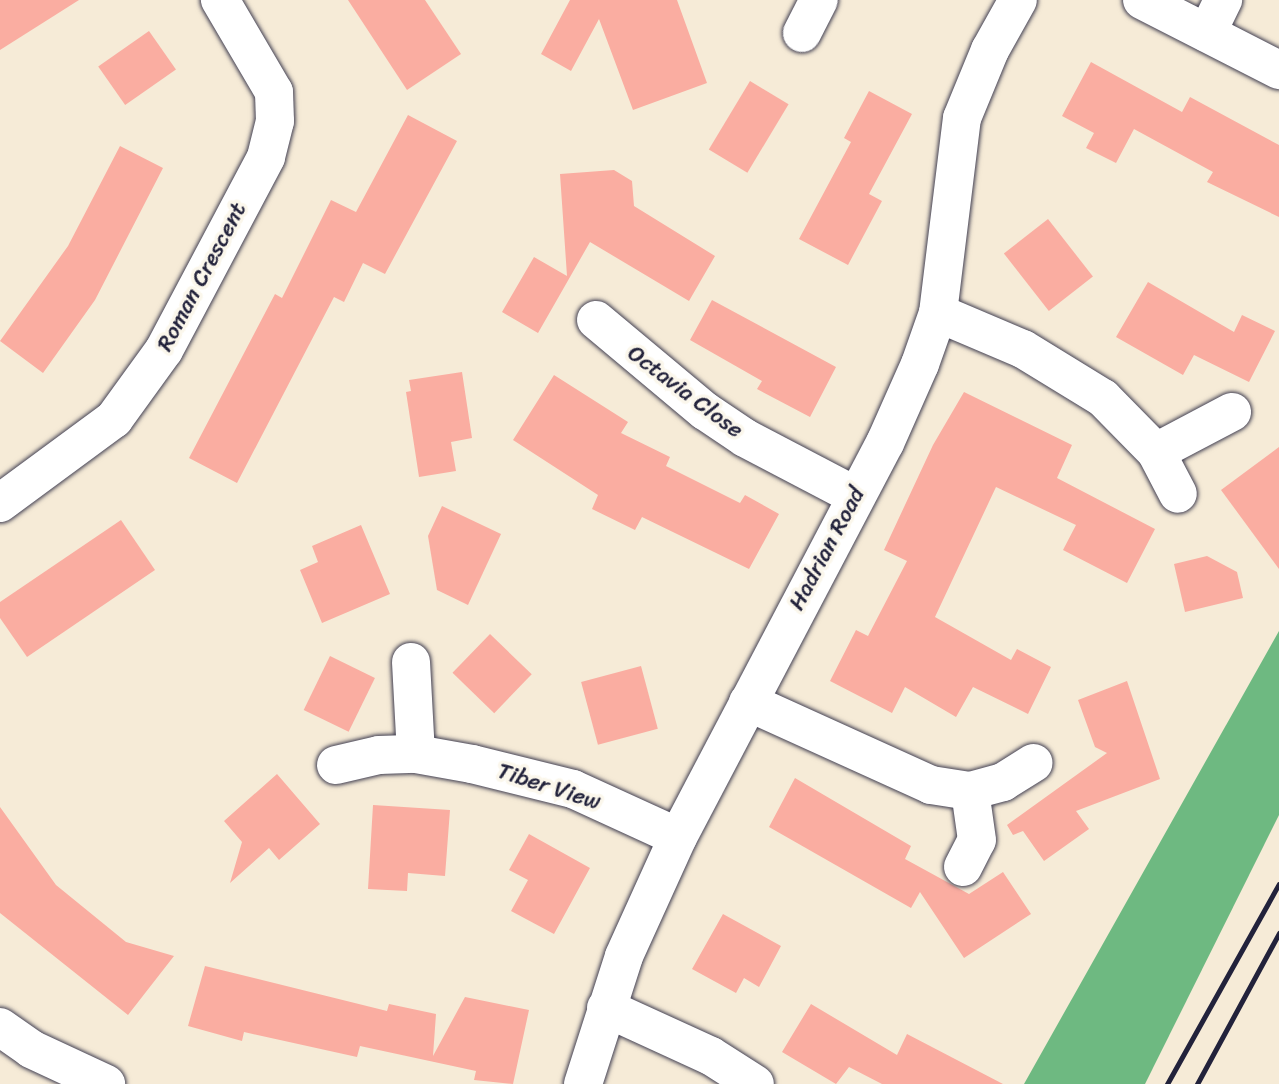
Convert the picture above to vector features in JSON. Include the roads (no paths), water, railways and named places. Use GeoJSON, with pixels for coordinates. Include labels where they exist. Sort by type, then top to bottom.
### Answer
{"type":"FeatureCollection","features":[{"type":"Feature","properties":{"kind":"street","name":"Roman Crescent"},"geometry":{"type":"LineString","coordinates":[[0,503],[114,419],[164,350],[266,156],[275,121],[274,92],[220,0]]}},
{"type":"Feature","properties":{"kind":"street"},"geometry":{"type":"LineString","coordinates":[[802,33],[819,0]]}},
{"type":"Feature","properties":{"kind":"street","name":"Hadrian Road"},"geometry":{"type":"LineString","coordinates":[[583,1084],[606,1008],[678,837],[854,495],[885,443],[938,313],[962,118],[990,51],[1018,0]]}},
{"type":"Feature","properties":{"kind":"street"},"geometry":{"type":"LineString","coordinates":[[1142,0],[1215,16],[1279,70]]}},
{"type":"Feature","properties":{"kind":"street"},"geometry":{"type":"LineString","coordinates":[[938,313],[1023,349],[1103,398],[1156,452],[1178,494]]}},
{"type":"Feature","properties":{"kind":"street","name":"Octavia Close"},"geometry":{"type":"LineString","coordinates":[[596,320],[705,411],[745,438],[854,495]]}},
{"type":"Feature","properties":{"kind":"street"},"geometry":{"type":"LineString","coordinates":[[1156,452],[1232,412]]}},
{"type":"Feature","properties":{"kind":"street"},"geometry":{"type":"LineString","coordinates":[[411,662],[415,754]]}},
{"type":"Feature","properties":{"kind":"street"},"geometry":{"type":"LineString","coordinates":[[748,702],[880,766],[931,785],[970,791],[1003,782],[1034,763]]}},
{"type":"Feature","properties":{"kind":"street","name":"Tiber View"},"geometry":{"type":"LineString","coordinates":[[336,765],[379,755],[415,754],[573,789],[678,837]]}},
{"type":"Feature","properties":{"kind":"street"},"geometry":{"type":"LineString","coordinates":[[963,867],[977,840],[970,791]]}},
{"type":"Feature","properties":{"kind":"street"},"geometry":{"type":"LineString","coordinates":[[606,1008],[711,1056],[755,1084]]}},
{"type":"Feature","properties":{"kind":"street"},"geometry":{"type":"LineString","coordinates":[[0,1027],[31,1049],[106,1084]]}},
{"type":"Feature","properties":{"kind":"railway"},"geometry":{"type":"LineString","coordinates":[[1167,1084],[1279,884]]}},
{"type":"Feature","properties":{"kind":"railway"},"geometry":{"type":"LineString","coordinates":[[1197,1084],[1279,933]]}}]}
